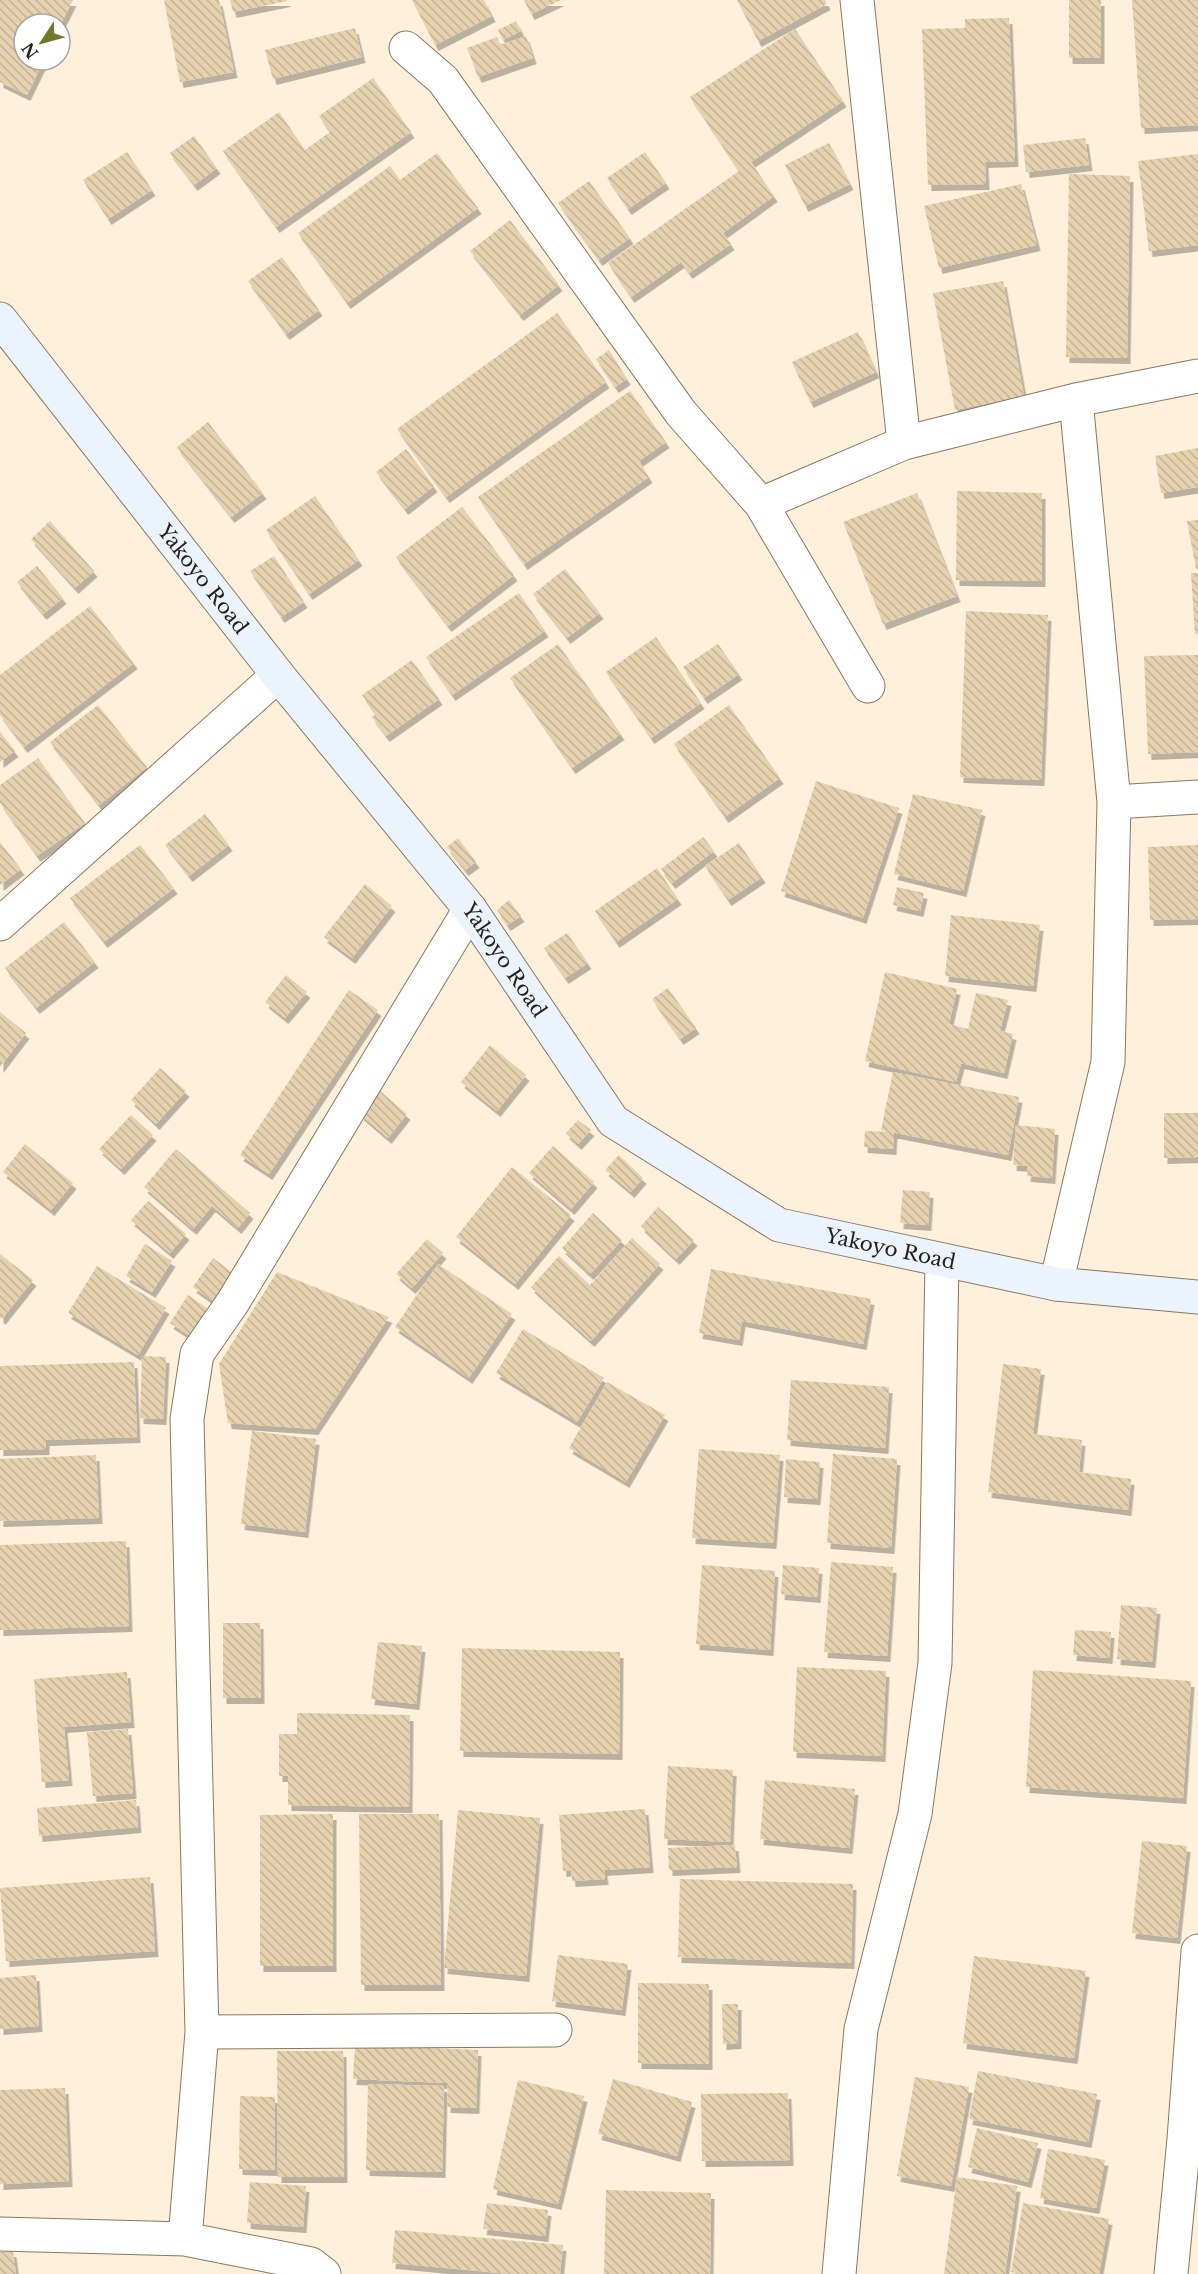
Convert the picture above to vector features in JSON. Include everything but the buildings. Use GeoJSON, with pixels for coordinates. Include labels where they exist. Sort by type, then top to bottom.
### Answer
{"type":"FeatureCollection","features":[{"type":"Feature","properties":{"kind":"main road","name":"Yakoyo Road"},"geometry":{"type":"LineString","coordinates":[[0,319],[278,675],[470,909],[613,1121],[779,1225],[1056,1284],[1198,1297]]}},
{"type":"Feature","properties":{"kind":"street"},"geometry":{"type":"LineString","coordinates":[[858,0],[904,443]]}},
{"type":"Feature","properties":{"kind":"street"},"geometry":{"type":"LineString","coordinates":[[406,48],[443,80],[681,413],[761,504],[868,686]]}},
{"type":"Feature","properties":{"kind":"street"},"geometry":{"type":"LineString","coordinates":[[761,504],[904,443],[1076,400],[1198,376]]}},
{"type":"Feature","properties":{"kind":"street"},"geometry":{"type":"LineString","coordinates":[[1056,1284],[1108,1062],[1114,802],[1076,400]]}},
{"type":"Feature","properties":{"kind":"street"},"geometry":{"type":"LineString","coordinates":[[0,924],[278,675]]}},
{"type":"Feature","properties":{"kind":"street"},"geometry":{"type":"LineString","coordinates":[[1114,802],[1198,797]]}},
{"type":"Feature","properties":{"kind":"street"},"geometry":{"type":"LineString","coordinates":[[185,2239],[202,2032],[187,1419],[197,1354],[233,1302],[470,909]]}},
{"type":"Feature","properties":{"kind":"street"},"geometry":{"type":"LineString","coordinates":[[839,2274],[861,2029],[915,1814],[935,1663],[942,1260]]}},
{"type":"Feature","properties":{"kind":"street"},"geometry":{"type":"LineString","coordinates":[[1171,2274],[1198,1951]]}},
{"type":"Feature","properties":{"kind":"street"},"geometry":{"type":"LineString","coordinates":[[202,2032],[555,2031]]}},
{"type":"Feature","properties":{"kind":"street"},"geometry":{"type":"LineString","coordinates":[[0,2234],[185,2239],[311,2264],[324,2274]]}}]}
